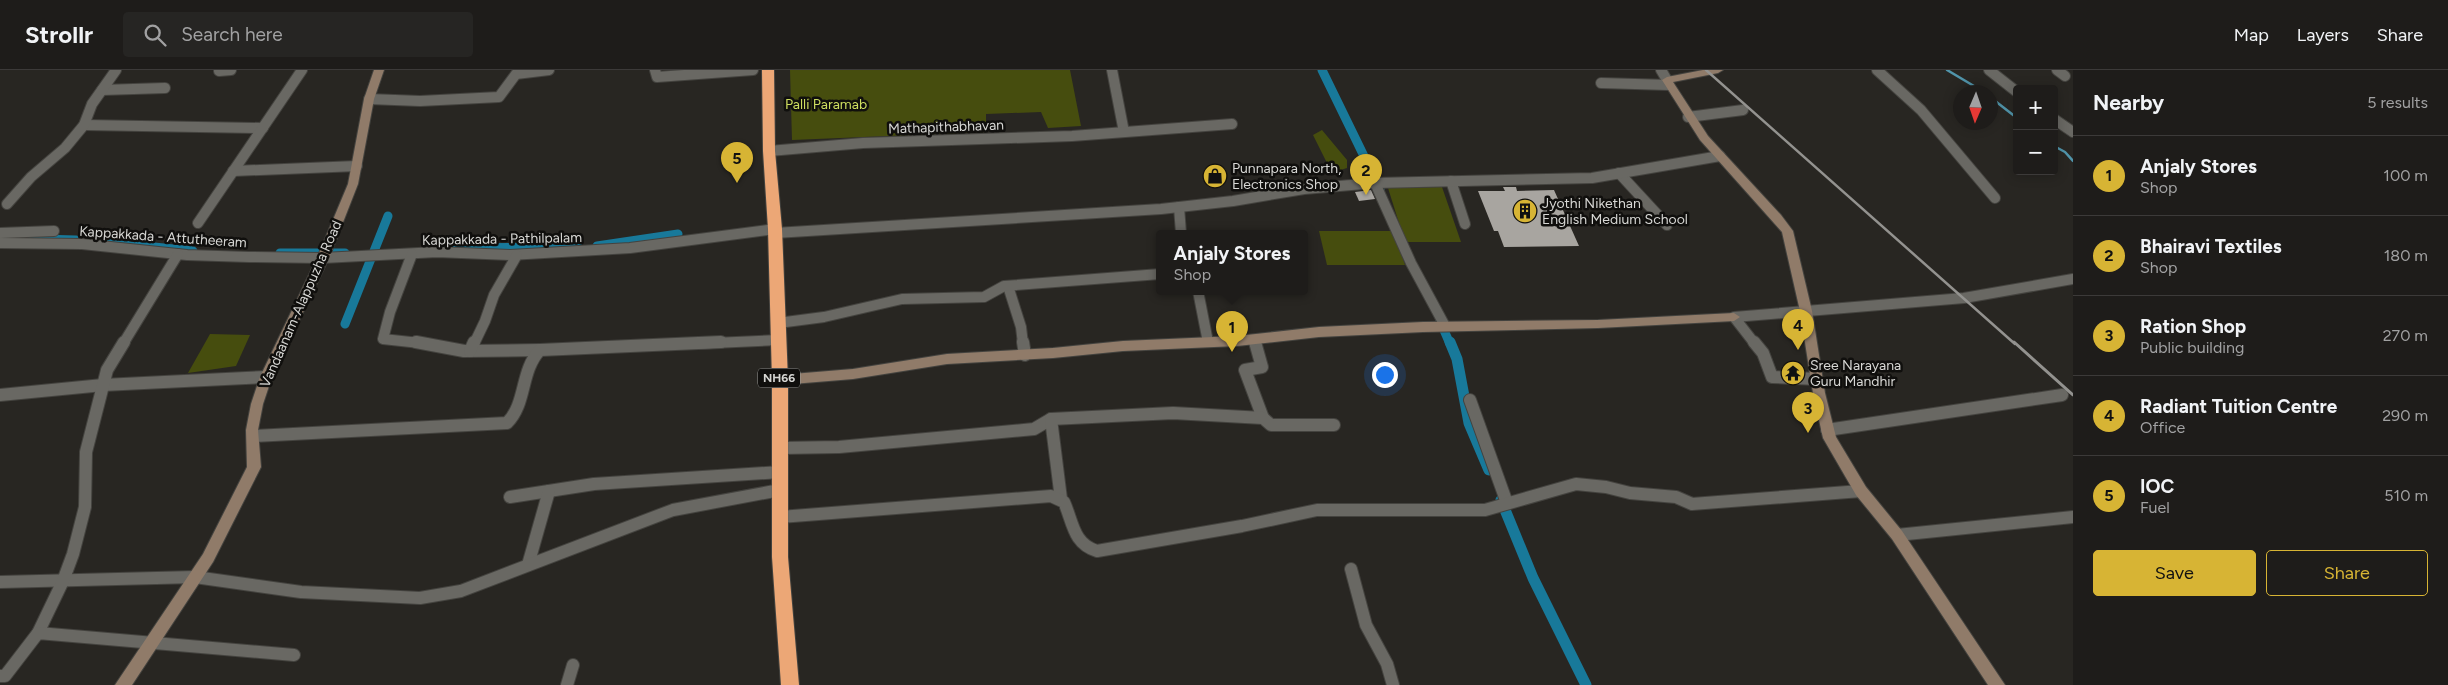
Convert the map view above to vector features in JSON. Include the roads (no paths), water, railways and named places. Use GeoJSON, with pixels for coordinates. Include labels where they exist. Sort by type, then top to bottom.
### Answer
{"type":"FeatureCollection","features":[{"type":"Feature","properties":{"kind":"highway","name":"NH66"},"geometry":{"type":"LineString","coordinates":[[768,70],[769,151],[775,231],[780,380],[780,557],[790,685]]}},
{"type":"Feature","properties":{"kind":"main road","name":"Vandaanam-Alappuzha Road"},"geometry":{"type":"LineString","coordinates":[[123,685],[208,558],[254,467],[253,436],[257,404],[266,377],[325,255],[353,184],[370,98],[379,70]]}},
{"type":"Feature","properties":{"kind":"main road"},"geometry":{"type":"LineString","coordinates":[[1714,70],[1668,82],[1688,117],[1787,231],[1806,311],[1827,430],[1861,491],[1897,535],[1997,685]]}},
{"type":"Feature","properties":{"kind":"main road"},"geometry":{"type":"LineString","coordinates":[[780,380],[853,374],[947,359],[1025,355],[1123,346],[1254,340],[1319,332],[1442,326],[1598,324],[1734,317]]}},
{"type":"Feature","properties":{"kind":"street"},"geometry":{"type":"LineString","coordinates":[[7,204],[31,177],[65,148],[84,125],[92,104],[116,70]]}},
{"type":"Feature","properties":{"kind":"street"},"geometry":{"type":"LineString","coordinates":[[219,71],[231,70]]}},
{"type":"Feature","properties":{"kind":"street"},"geometry":{"type":"LineString","coordinates":[[198,223],[302,70]]}},
{"type":"Feature","properties":{"kind":"street"},"geometry":{"type":"LineString","coordinates":[[370,98],[420,101],[499,97],[516,74],[549,70]]}},
{"type":"Feature","properties":{"kind":"street"},"geometry":{"type":"LineString","coordinates":[[655,70],[657,77],[753,70]]}},
{"type":"Feature","properties":{"kind":"street"},"geometry":{"type":"LineString","coordinates":[[1112,70],[1124,132]]}},
{"type":"Feature","properties":{"kind":"street"},"geometry":{"type":"LineString","coordinates":[[1600,83],[1668,82],[1661,70]]}},
{"type":"Feature","properties":{"kind":"street"},"geometry":{"type":"LineString","coordinates":[[1877,70],[1928,117],[1995,198]]}},
{"type":"Feature","properties":{"kind":"street"},"geometry":{"type":"LineString","coordinates":[[1989,70],[2013,89]]}},
{"type":"Feature","properties":{"kind":"street"},"geometry":{"type":"LineString","coordinates":[[102,90],[165,88]]}},
{"type":"Feature","properties":{"kind":"street"},"geometry":{"type":"LineString","coordinates":[[1688,117],[1743,110]]}},
{"type":"Feature","properties":{"kind":"street"},"geometry":{"type":"LineString","coordinates":[[2058,123],[2073,132]]}},
{"type":"Feature","properties":{"kind":"street","name":"Mathapithabhavan"},"geometry":{"type":"LineString","coordinates":[[769,151],[922,140],[1021,138],[1232,124]]}},
{"type":"Feature","properties":{"kind":"street"},"geometry":{"type":"LineString","coordinates":[[84,125],[263,128]]}},
{"type":"Feature","properties":{"kind":"street","name":"Kappakkada - Pathilpalam"},"geometry":{"type":"LineString","coordinates":[[325,255],[378,257],[437,252],[517,255],[630,248],[775,231],[1179,207],[1233,202],[1304,189],[1377,183],[1551,180],[1619,173],[1720,156]]}},
{"type":"Feature","properties":{"kind":"street"},"geometry":{"type":"LineString","coordinates":[[233,171],[357,166]]}},
{"type":"Feature","properties":{"kind":"street"},"geometry":{"type":"LineString","coordinates":[[1619,173],[1667,225]]}},
{"type":"Feature","properties":{"kind":"street"},"geometry":{"type":"LineString","coordinates":[[1451,181],[1465,224]]}},
{"type":"Feature","properties":{"kind":"street"},"geometry":{"type":"LineString","coordinates":[[1377,183],[1411,263],[1442,326]]}},
{"type":"Feature","properties":{"kind":"street"},"geometry":{"type":"LineString","coordinates":[[1179,207],[1181,230]]}},
{"type":"Feature","properties":{"kind":"street"},"geometry":{"type":"LineString","coordinates":[[0,233],[54,231]]}},
{"type":"Feature","properties":{"kind":"street","name":"Kappakkada - Attutheeram"},"geometry":{"type":"LineString","coordinates":[[0,243],[82,244],[178,254],[325,255]]}},
{"type":"Feature","properties":{"kind":"street"},"geometry":{"type":"LineString","coordinates":[[0,676],[5,676],[38,633],[63,581],[85,507],[86,452],[106,370],[178,254]]}},
{"type":"Feature","properties":{"kind":"street"},"geometry":{"type":"LineString","coordinates":[[412,254],[390,312],[384,339],[432,344],[470,351],[778,340]]}},
{"type":"Feature","properties":{"kind":"street"},"geometry":{"type":"LineString","coordinates":[[470,351],[485,321],[494,295],[517,255]]}},
{"type":"Feature","properties":{"kind":"street"},"geometry":{"type":"LineString","coordinates":[[778,323],[824,317],[902,299],[984,297],[1008,286],[1156,274]]}},
{"type":"Feature","properties":{"kind":"street"},"geometry":{"type":"LineString","coordinates":[[1734,317],[1964,298],[2073,279]]}},
{"type":"Feature","properties":{"kind":"street"},"geometry":{"type":"LineString","coordinates":[[1008,286],[1021,326],[1025,355]]}},
{"type":"Feature","properties":{"kind":"street"},"geometry":{"type":"LineString","coordinates":[[1199,295],[1208,342]]}},
{"type":"Feature","properties":{"kind":"street"},"geometry":{"type":"LineString","coordinates":[[1734,317],[1762,353],[1772,377],[1817,379]]}},
{"type":"Feature","properties":{"kind":"street"},"geometry":{"type":"LineString","coordinates":[[1254,340],[1262,367],[1245,370],[1263,418],[1271,425],[1334,425]]}},
{"type":"Feature","properties":{"kind":"street"},"geometry":{"type":"LineString","coordinates":[[253,436],[507,423],[515,416],[526,373],[533,355],[540,350]]}},
{"type":"Feature","properties":{"kind":"street"},"geometry":{"type":"LineString","coordinates":[[0,395],[103,385],[266,377]]}},
{"type":"Feature","properties":{"kind":"street"},"geometry":{"type":"LineString","coordinates":[[1827,430],[2062,395]]}},
{"type":"Feature","properties":{"kind":"street"},"geometry":{"type":"LineString","coordinates":[[1470,400],[1502,505]]}},
{"type":"Feature","properties":{"kind":"street"},"geometry":{"type":"LineString","coordinates":[[780,448],[839,447],[1034,429],[1051,419],[1173,414],[1263,418]]}},
{"type":"Feature","properties":{"kind":"street"},"geometry":{"type":"LineString","coordinates":[[1051,419],[1061,499],[1068,510],[1077,540],[1081,546],[1097,551],[1242,526],[1317,510],[1485,510],[1540,496],[1576,484],[1598,485],[1630,493],[1676,497],[1692,504],[1861,491]]}},
{"type":"Feature","properties":{"kind":"street"},"geometry":{"type":"LineString","coordinates":[[510,497],[594,484],[780,472]]}},
{"type":"Feature","properties":{"kind":"street"},"geometry":{"type":"LineString","coordinates":[[0,582],[195,577],[301,592],[420,598],[461,591],[673,510],[780,490]]}},
{"type":"Feature","properties":{"kind":"street"},"geometry":{"type":"LineString","coordinates":[[528,565],[549,491]]}},
{"type":"Feature","properties":{"kind":"street"},"geometry":{"type":"LineString","coordinates":[[780,517],[972,504],[1033,497],[1051,496],[1061,499]]}},
{"type":"Feature","properties":{"kind":"street"},"geometry":{"type":"LineString","coordinates":[[1897,535],[2073,517]]}},
{"type":"Feature","properties":{"kind":"street"},"geometry":{"type":"LineString","coordinates":[[1351,569],[1366,625],[1387,664],[1394,685]]}},
{"type":"Feature","properties":{"kind":"street"},"geometry":{"type":"LineString","coordinates":[[38,633],[294,655]]}},
{"type":"Feature","properties":{"kind":"street"},"geometry":{"type":"LineString","coordinates":[[567,685],[573,665]]}},
{"type":"Feature","properties":{"kind":"waterway"},"geometry":{"type":"LineString","coordinates":[[1322,70],[1380,189]]}},
{"type":"Feature","properties":{"kind":"waterway"},"geometry":{"type":"LineString","coordinates":[[1947,70],[1972,85]]}},
{"type":"Feature","properties":{"kind":"waterway"},"geometry":{"type":"LineString","coordinates":[[1998,103],[2013,115]]}},
{"type":"Feature","properties":{"kind":"waterway"},"geometry":{"type":"LineString","coordinates":[[2058,148],[2065,152],[2073,161]]}},
{"type":"Feature","properties":{"kind":"waterway"},"geometry":{"type":"LineString","coordinates":[[345,324],[388,216]]}},
{"type":"Feature","properties":{"kind":"waterway"},"geometry":{"type":"LineString","coordinates":[[597,246],[678,234]]}},
{"type":"Feature","properties":{"kind":"waterway"},"geometry":{"type":"LineString","coordinates":[[0,238],[76,240]]}},
{"type":"Feature","properties":{"kind":"waterway"},"geometry":{"type":"LineString","coordinates":[[105,242],[193,251]]}},
{"type":"Feature","properties":{"kind":"waterway"},"geometry":{"type":"LineString","coordinates":[[435,248],[578,247]]}},
{"type":"Feature","properties":{"kind":"waterway"},"geometry":{"type":"LineString","coordinates":[[280,253],[345,253]]}},
{"type":"Feature","properties":{"kind":"waterway"},"geometry":{"type":"LineString","coordinates":[[1440,321],[1450,344]]}},
{"type":"Feature","properties":{"kind":"waterway"},"geometry":{"type":"LineString","coordinates":[[1450,342],[1457,359],[1469,423],[1489,470]]}},
{"type":"Feature","properties":{"kind":"waterway"},"geometry":{"type":"LineString","coordinates":[[1501,500],[1533,578],[1586,685]]}},
{"type":"Feature","properties":{"kind":"railway"},"geometry":{"type":"LineString","coordinates":[[1706,70],[2015,344]]}},
{"type":"Feature","properties":{"kind":"railway"},"geometry":{"type":"LineString","coordinates":[[2014,342],[2073,395]]}},
{"type":"Feature","properties":{"kind":"place","name":"Punnapara North, Electronics Shop"},"geometry":{"type":"Point","coordinates":[1215,176]}},
{"type":"Feature","properties":{"kind":"place","name":"IOC"},"geometry":{"type":"Point","coordinates":[737,183]}},
{"type":"Feature","properties":{"kind":"place","name":"Bhairavi Textiles"},"geometry":{"type":"Point","coordinates":[1366,195]}},
{"type":"Feature","properties":{"kind":"place","name":"Jyothi Nikethan English Medium School"},"geometry":{"type":"Point","coordinates":[1525,211]}},
{"type":"Feature","properties":{"kind":"place","name":"Radiant Tuition Centre"},"geometry":{"type":"Point","coordinates":[1798,350]}},
{"type":"Feature","properties":{"kind":"place","name":"Anjaly Stores"},"geometry":{"type":"Point","coordinates":[1232,352]}},
{"type":"Feature","properties":{"kind":"place","name":"Sree Narayana Guru Mandhir"},"geometry":{"type":"Point","coordinates":[1793,373]}},
{"type":"Feature","properties":{"kind":"place","name":"Ration Shop"},"geometry":{"type":"Point","coordinates":[1808,433]}},
{"type":"Feature","properties":{"kind":"park label","name":"Palli Paramab"},"geometry":{"type":"Point","coordinates":[826,104]}}]}
